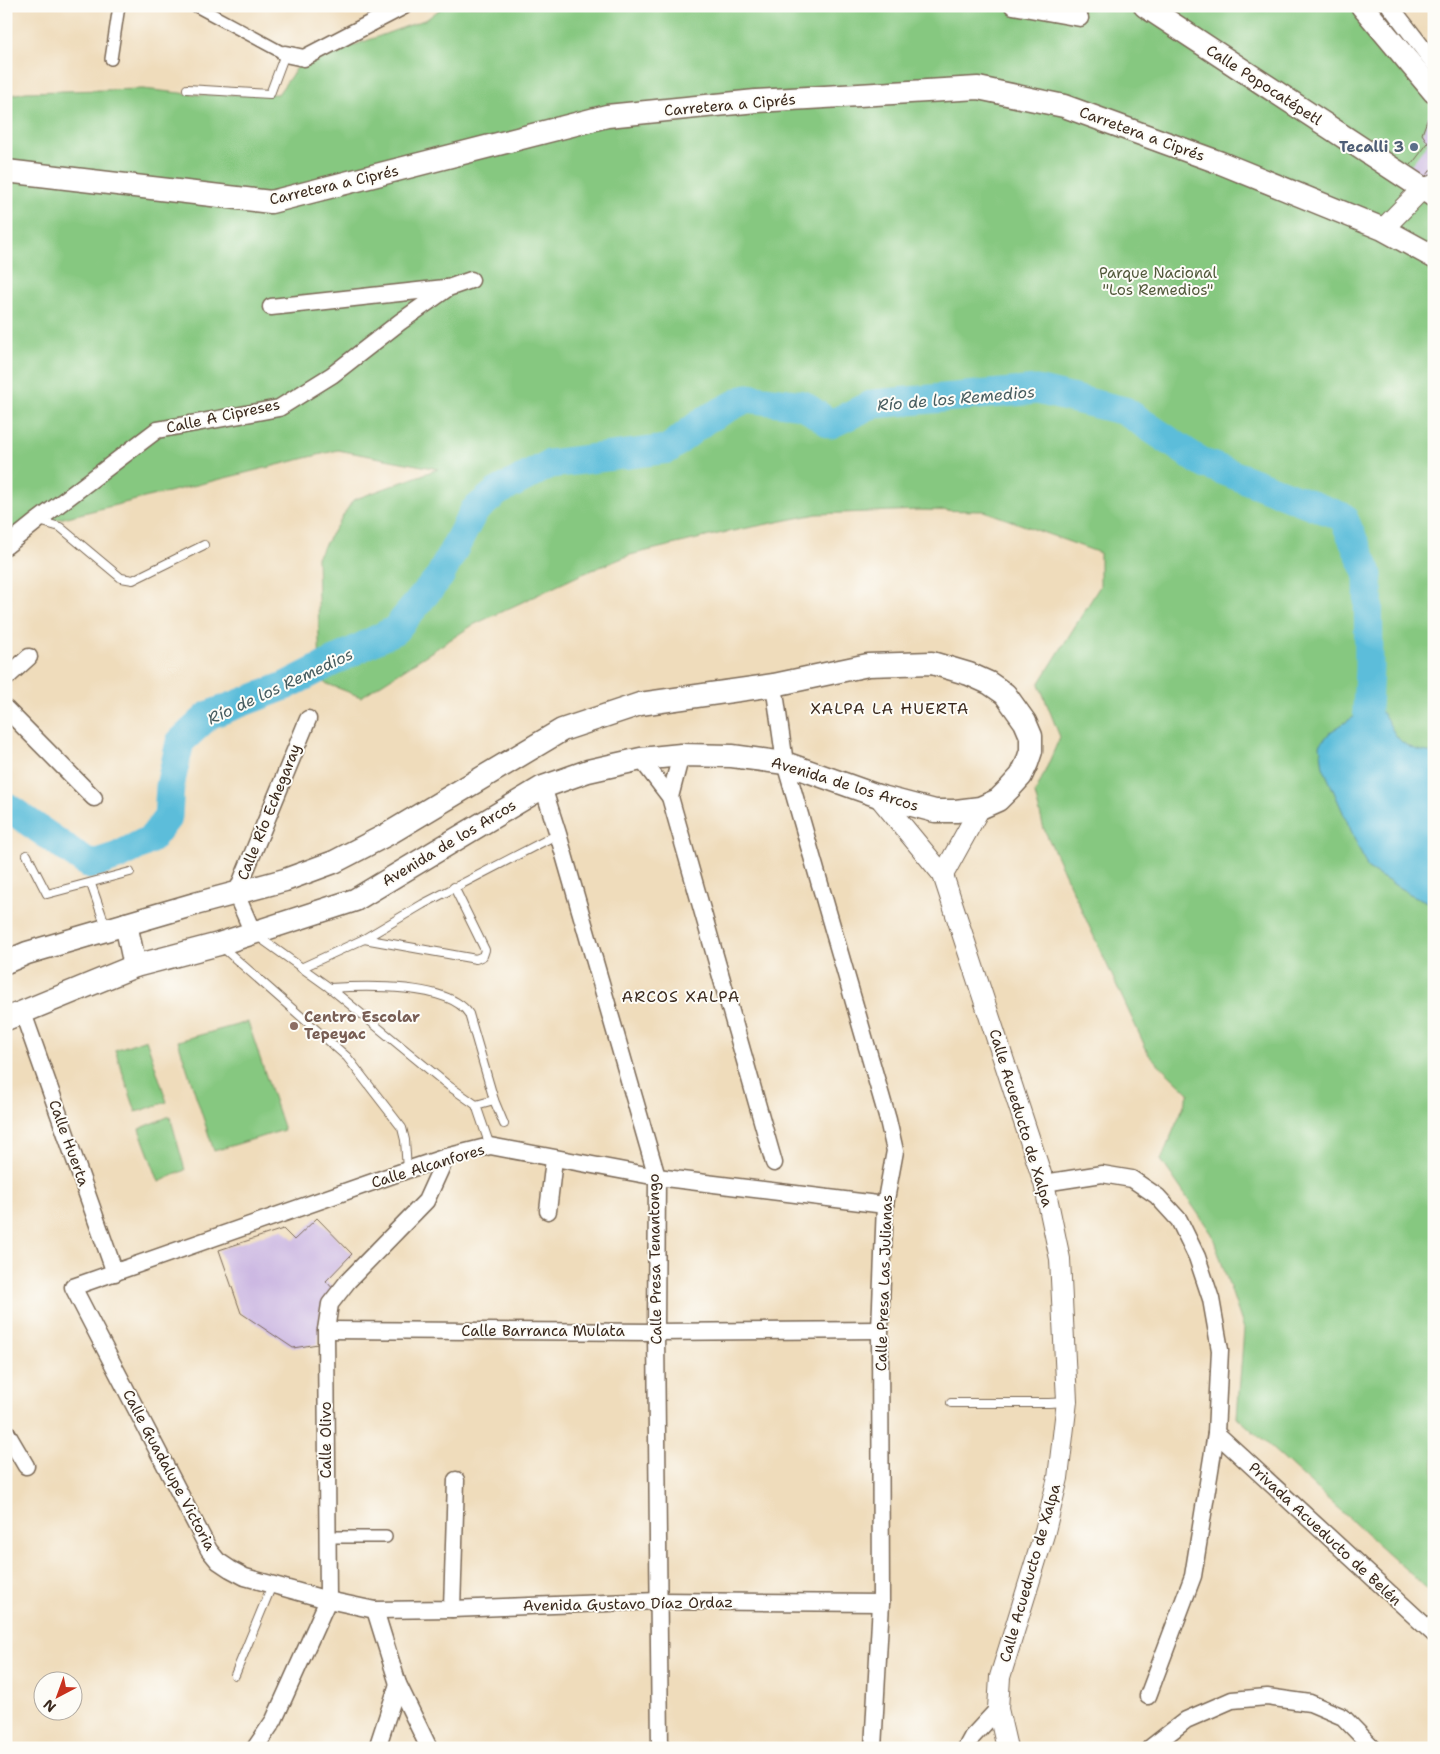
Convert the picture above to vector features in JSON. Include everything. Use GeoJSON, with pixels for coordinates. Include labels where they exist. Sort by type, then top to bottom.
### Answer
{"type":"FeatureCollection","features":[{"type":"Feature","properties":{"kind":"main road","name":"Calle Popocatépetl"},"geometry":{"type":"LineString","coordinates":[[1145,6],[1430,190]]}},
{"type":"Feature","properties":{"kind":"main road"},"geometry":{"type":"LineString","coordinates":[[1362,6],[1434,92]]}},
{"type":"Feature","properties":{"kind":"main road","name":"Carretera a Ciprés"},"geometry":{"type":"LineString","coordinates":[[6,171],[271,202],[607,116],[756,101],[978,88],[1064,106],[1221,163],[1383,229],[1434,257]]}},
{"type":"Feature","properties":{"kind":"main road","name":"Avenida de los Arcos"},"geometry":{"type":"LineString","coordinates":[[6,962],[27,953],[195,904],[286,880],[334,862],[388,834],[562,730],[640,704],[774,685],[868,665],[932,664],[969,674],[990,683],[1006,694],[1021,715],[1032,736],[1031,751],[1021,776],[998,800],[980,808],[956,811],[935,811],[878,796],[785,763],[732,756],[681,755],[641,759],[588,771],[543,787],[354,900],[219,944],[135,966],[15,1016]]}},
{"type":"Feature","properties":{"kind":"main road"},"geometry":{"type":"LineString","coordinates":[[116,927],[135,966]]}},
{"type":"Feature","properties":{"kind":"street"},"geometry":{"type":"LineString","coordinates":[[111,59],[119,6]]}},
{"type":"Feature","properties":{"kind":"street"},"geometry":{"type":"LineString","coordinates":[[196,6],[285,54],[304,58],[404,6]]}},
{"type":"Feature","properties":{"kind":"street"},"geometry":{"type":"LineString","coordinates":[[1013,6],[1080,18]]}},
{"type":"Feature","properties":{"kind":"street"},"geometry":{"type":"LineString","coordinates":[[1390,6],[1434,63]]}},
{"type":"Feature","properties":{"kind":"street"},"geometry":{"type":"LineString","coordinates":[[1383,229],[1430,190]]}},
{"type":"Feature","properties":{"kind":"street","name":"Calle A Cipreses"},"geometry":{"type":"LineString","coordinates":[[6,546],[157,430],[279,408],[332,376],[400,322],[448,288],[471,280]]}},
{"type":"Feature","properties":{"kind":"street"},"geometry":{"type":"LineString","coordinates":[[271,308],[448,288]]}},
{"type":"Feature","properties":{"kind":"street"},"geometry":{"type":"LineString","coordinates":[[6,678],[29,657]]}},
{"type":"Feature","properties":{"kind":"street","name":"Calle Presa Las Julianas"},"geometry":{"type":"LineString","coordinates":[[774,685],[785,763],[888,1120],[895,1151],[885,1205],[880,1330],[881,1603],[873,1748]]}},
{"type":"Feature","properties":{"kind":"street"},"geometry":{"type":"LineString","coordinates":[[6,709],[94,798]]}},
{"type":"Feature","properties":{"kind":"street","name":"Calle Río Echegaray"},"geometry":{"type":"LineString","coordinates":[[253,933],[236,894],[308,719]]}},
{"type":"Feature","properties":{"kind":"street"},"geometry":{"type":"LineString","coordinates":[[670,796],[681,755]]}},
{"type":"Feature","properties":{"kind":"street"},"geometry":{"type":"LineString","coordinates":[[641,759],[670,796],[774,1163]]}},
{"type":"Feature","properties":{"kind":"street","name":"Calle Presa Tenantongo"},"geometry":{"type":"LineString","coordinates":[[543,787],[657,1178],[656,1332],[660,1748]]}},
{"type":"Feature","properties":{"kind":"street","name":"Calle Acueducto de Xalpa"},"geometry":{"type":"LineString","coordinates":[[878,796],[943,875],[1044,1183],[1060,1259],[1067,1402],[1058,1478],[1045,1531],[1000,1677],[998,1709],[1007,1748]]}},
{"type":"Feature","properties":{"kind":"street"},"geometry":{"type":"LineString","coordinates":[[943,875],[980,808]]}},
{"type":"Feature","properties":{"kind":"street","name":"Calle Huerta"},"geometry":{"type":"LineString","coordinates":[[15,1016],[115,1273]]}},
{"type":"Feature","properties":{"kind":"street","name":"Calle Alcanfores"},"geometry":{"type":"LineString","coordinates":[[73,1287],[407,1170],[490,1146],[657,1178],[885,1205]]}},
{"type":"Feature","properties":{"kind":"street","name":"Calle Olivo"},"geometry":{"type":"LineString","coordinates":[[255,1748],[274,1720],[328,1600],[326,1330],[330,1304],[348,1281],[426,1201],[446,1158]]}},
{"type":"Feature","properties":{"kind":"street"},"geometry":{"type":"LineString","coordinates":[[548,1211],[554,1158]]}},
{"type":"Feature","properties":{"kind":"street"},"geometry":{"type":"LineString","coordinates":[[1044,1183],[1102,1174],[1132,1179],[1157,1196],[1178,1220],[1197,1256],[1212,1299],[1220,1350],[1216,1433],[1193,1576],[1148,1696]]}},
{"type":"Feature","properties":{"kind":"street","name":"Calle Guadalupe Victoria"},"geometry":{"type":"LineString","coordinates":[[73,1287],[209,1550],[218,1561],[230,1570],[245,1577],[328,1600],[375,1610]]}},
{"type":"Feature","properties":{"kind":"street","name":"Calle Barranca Mulata"},"geometry":{"type":"LineString","coordinates":[[326,1330],[656,1332],[880,1330]]}},
{"type":"Feature","properties":{"kind":"street"},"geometry":{"type":"LineString","coordinates":[[6,1432],[26,1466]]}},
{"type":"Feature","properties":{"kind":"street","name":"Privada Acueducto de Belén"},"geometry":{"type":"LineString","coordinates":[[1216,1433],[1434,1634]]}},
{"type":"Feature","properties":{"kind":"street"},"geometry":{"type":"LineString","coordinates":[[452,1609],[456,1480]]}},
{"type":"Feature","properties":{"kind":"street"},"geometry":{"type":"LineString","coordinates":[[327,1537],[386,1537]]}},
{"type":"Feature","properties":{"kind":"street","name":"Avenida Gustavo Díaz Ordaz"},"geometry":{"type":"LineString","coordinates":[[375,1610],[452,1609],[658,1600],[881,1603]]}},
{"type":"Feature","properties":{"kind":"street"},"geometry":{"type":"LineString","coordinates":[[375,1610],[398,1684],[429,1748]]}},
{"type":"Feature","properties":{"kind":"street"},"geometry":{"type":"LineString","coordinates":[[377,1748],[398,1684]]}},
{"type":"Feature","properties":{"kind":"street"},"geometry":{"type":"LineString","coordinates":[[1150,1748],[1186,1720],[1232,1700],[1267,1697],[1310,1703],[1343,1717],[1373,1748]]}},
{"type":"Feature","properties":{"kind":"street"},"geometry":{"type":"LineString","coordinates":[[966,1748],[972,1737],[998,1709]]}},
{"type":"Feature","properties":{"kind":"lane"},"geometry":{"type":"LineString","coordinates":[[187,89],[270,94],[285,54]]}},
{"type":"Feature","properties":{"kind":"lane"},"geometry":{"type":"LineString","coordinates":[[37,521],[60,527],[121,578],[133,580],[204,546]]}},
{"type":"Feature","properties":{"kind":"lane"},"geometry":{"type":"LineString","coordinates":[[301,968],[364,940],[454,887],[558,834]]}},
{"type":"Feature","properties":{"kind":"lane"},"geometry":{"type":"LineString","coordinates":[[27,855],[47,894],[91,884],[130,872]]}},
{"type":"Feature","properties":{"kind":"lane"},"geometry":{"type":"LineString","coordinates":[[91,884],[116,927]]}},
{"type":"Feature","properties":{"kind":"lane"},"geometry":{"type":"LineString","coordinates":[[364,940],[476,959],[483,956],[485,950],[454,887]]}},
{"type":"Feature","properties":{"kind":"lane"},"geometry":{"type":"LineString","coordinates":[[253,933],[330,988],[448,1086],[476,1105],[490,1146]]}},
{"type":"Feature","properties":{"kind":"lane"},"geometry":{"type":"LineString","coordinates":[[219,944],[347,1057],[402,1128],[407,1170]]}},
{"type":"Feature","properties":{"kind":"lane"},"geometry":{"type":"LineString","coordinates":[[330,988],[369,986],[413,989],[455,1001],[465,1007],[469,1014],[494,1100],[504,1124]]}},
{"type":"Feature","properties":{"kind":"lane"},"geometry":{"type":"LineString","coordinates":[[476,1105],[494,1100]]}},
{"type":"Feature","properties":{"kind":"lane"},"geometry":{"type":"LineString","coordinates":[[951,1403],[1067,1402]]}},
{"type":"Feature","properties":{"kind":"lane"},"geometry":{"type":"LineString","coordinates":[[235,1675],[272,1585]]}},
{"type":"Feature","properties":{"kind":"green space","name":"Parque Nacional \"Los Remedios\""},"geometry":{"type":"Polygon","coordinates":[[[444,6],[1355,6],[1434,102],[1434,1595],[1237,1417],[1244,1329],[1212,1234],[1161,1160],[1189,1093],[1149,1055],[1044,829],[1035,794],[1060,737],[1039,684],[1100,586],[1100,553],[984,511],[919,510],[817,514],[718,534],[630,555],[580,575],[473,625],[361,697],[320,681],[317,557],[353,500],[438,469],[338,450],[31,526],[6,563],[6,96],[26,92],[143,89],[199,95],[278,94],[299,65],[427,19],[444,6]]]}},
{"type":"Feature","properties":{"kind":"green space"},"geometry":{"type":"Polygon","coordinates":[[[248,1022],[284,1130],[214,1151],[178,1041],[248,1022]]]}},
{"type":"Feature","properties":{"kind":"green space"},"geometry":{"type":"Polygon","coordinates":[[[146,1039],[167,1102],[136,1112],[115,1050],[146,1039]]]}},
{"type":"Feature","properties":{"kind":"green space"},"geometry":{"type":"Polygon","coordinates":[[[170,1116],[185,1170],[159,1182],[139,1129],[170,1116]]]}},
{"type":"Feature","properties":{"kind":"water"},"geometry":{"type":"Polygon","coordinates":[[[1375,707],[1383,713],[1402,742],[1414,749],[1434,753],[1434,905],[1410,894],[1368,869],[1323,767],[1320,745],[1330,732],[1360,713],[1375,707]]]}},
{"type":"Feature","properties":{"kind":"building"},"geometry":{"type":"Polygon","coordinates":[[[1434,111],[1434,166],[1423,180],[1408,169],[1428,143],[1422,134],[1429,115],[1434,111]]]}},
{"type":"Feature","properties":{"kind":"building"},"geometry":{"type":"Polygon","coordinates":[[[317,1218],[352,1254],[326,1281],[335,1291],[321,1309],[318,1344],[293,1348],[241,1313],[219,1250],[283,1229],[294,1240],[317,1218]]]}},
{"type":"Feature","properties":{"kind":"waterway","name":"Río de los Remedios"},"geometry":{"type":"LineString","coordinates":[[6,806],[90,865],[118,856],[151,839],[168,817],[170,786],[180,742],[209,715],[285,686],[395,630],[440,576],[474,511],[497,492],[550,464],[668,449],[705,420],[747,398],[803,405],[831,424],[873,404],[1037,390],[1125,411],[1201,462],[1343,517],[1368,573],[1369,668],[1367,710]]}},
{"type":"Feature","properties":{"kind":"place","name":"Tecalli 3"},"geometry":{"type":"Point","coordinates":[1414,147]}},
{"type":"Feature","properties":{"kind":"place","name":"Centro Escolar Tepeyac"},"geometry":{"type":"Point","coordinates":[294,1026]}},
{"type":"Feature","properties":{"kind":"district","name":"XALPA LA HUERTA"},"geometry":{"type":"Point","coordinates":[890,708]}},
{"type":"Feature","properties":{"kind":"district","name":"ARCOS XALPA"},"geometry":{"type":"Point","coordinates":[681,996]}}]}
